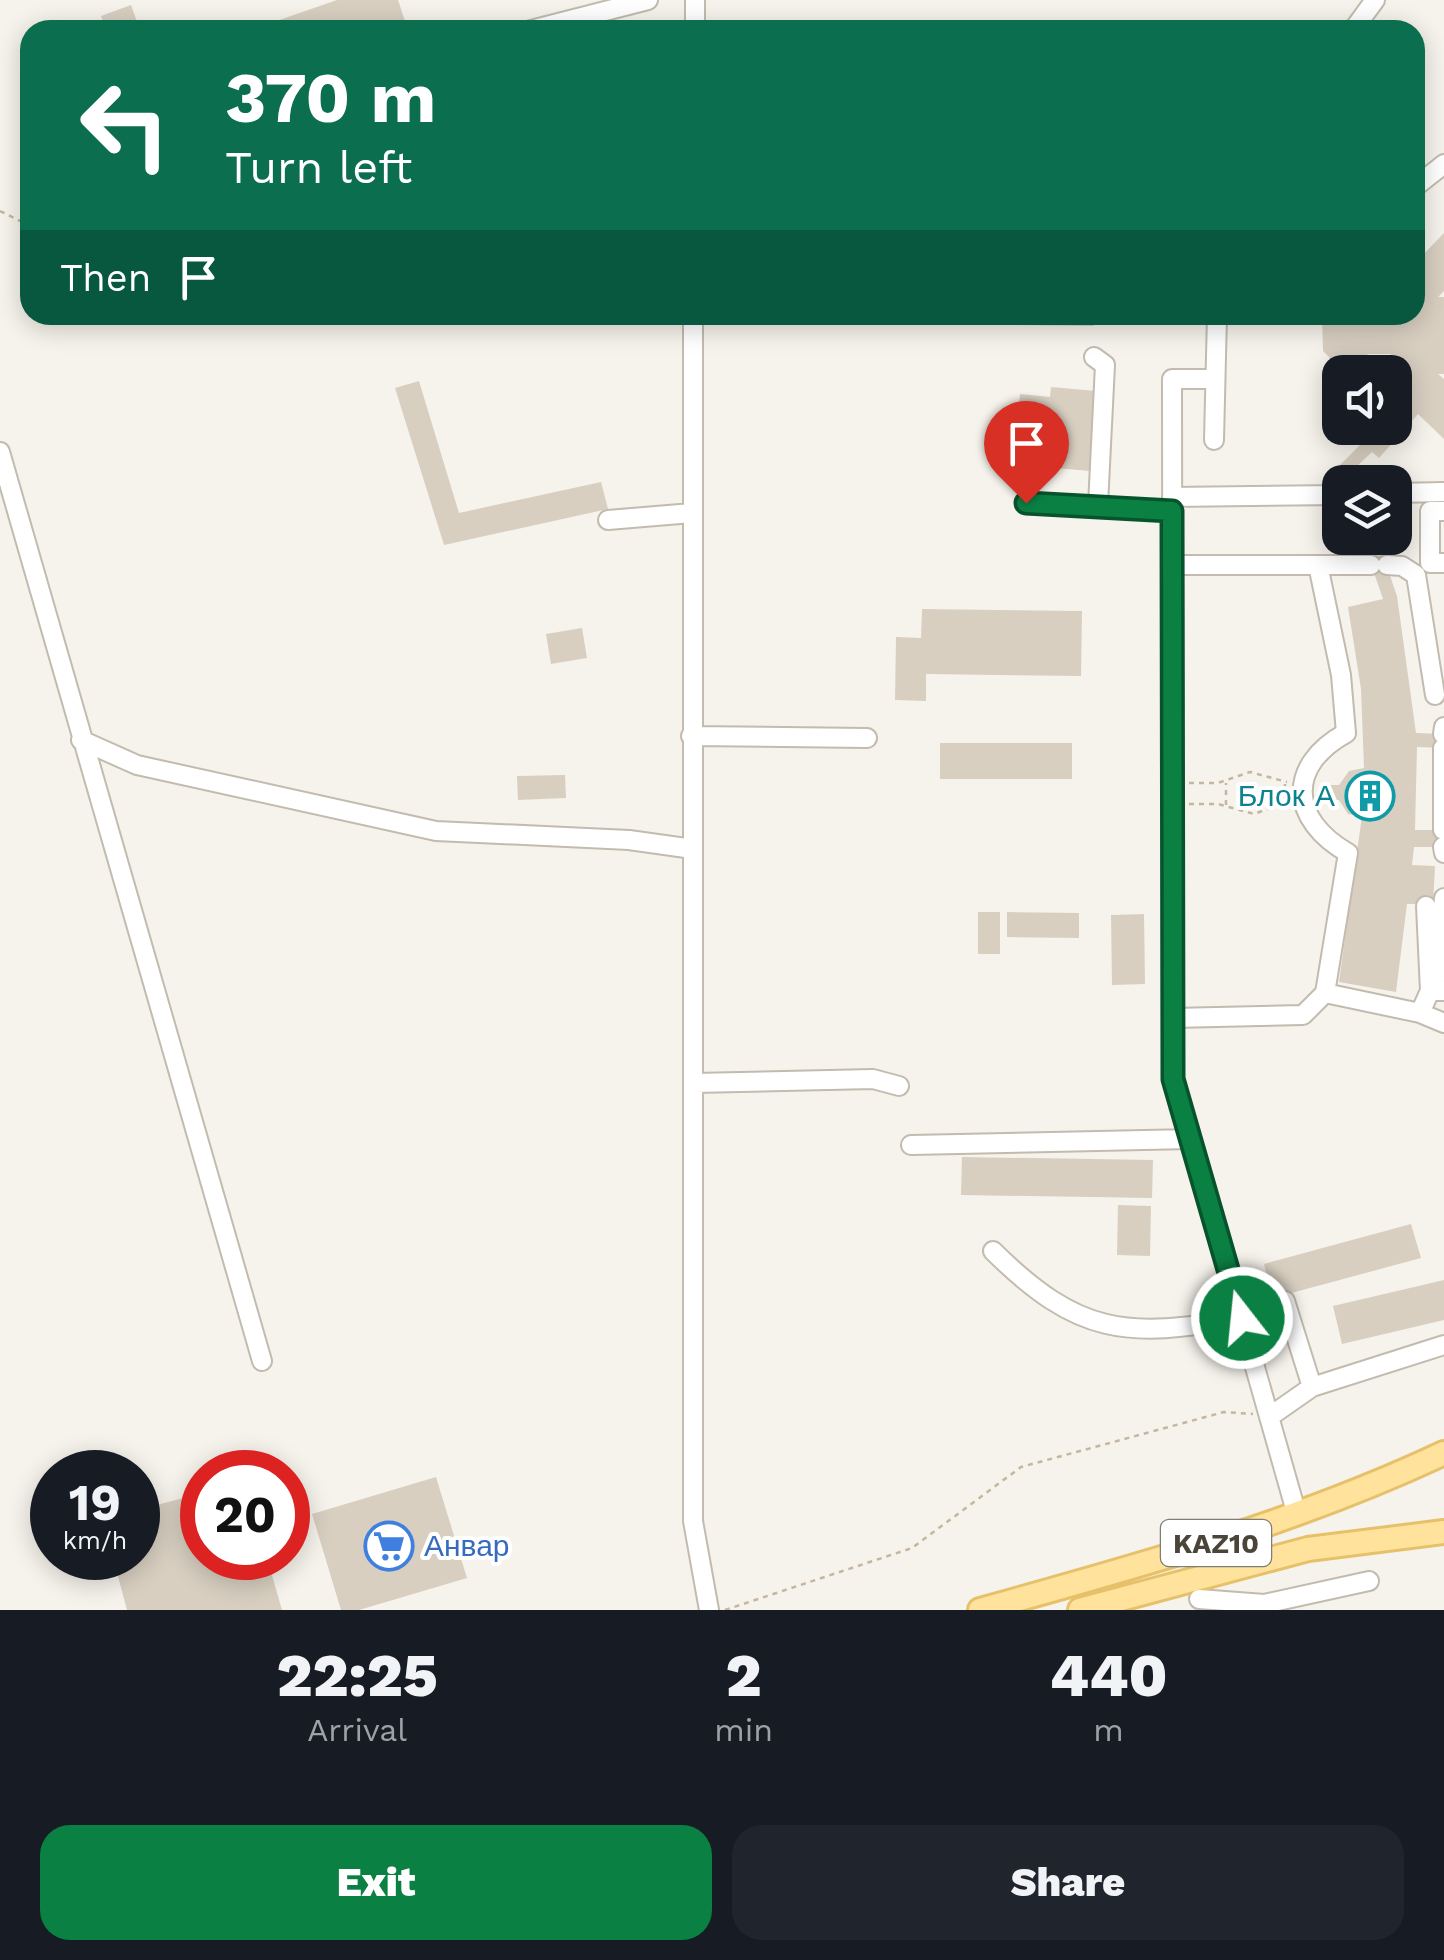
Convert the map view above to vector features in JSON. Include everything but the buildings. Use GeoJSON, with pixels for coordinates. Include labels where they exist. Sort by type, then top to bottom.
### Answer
{"type":"FeatureCollection","features":[{"type":"Feature","properties":{"kind":"main road","name":"KAZ10"},"geometry":{"type":"LineString","coordinates":[[980,1610],[1200,1548],[1298,1515],[1444,1453]]}},
{"type":"Feature","properties":{"kind":"main road","name":"KAZ10"},"geometry":{"type":"LineString","coordinates":[[1080,1610],[1198,1596],[1308,1549],[1444,1532]]}},
{"type":"Feature","properties":{"kind":"street"},"geometry":{"type":"LineString","coordinates":[[570,20],[648,0]]}},
{"type":"Feature","properties":{"kind":"street"},"geometry":{"type":"LineString","coordinates":[[694,325],[692,1522],[710,1610]]}},
{"type":"Feature","properties":{"kind":"street"},"geometry":{"type":"LineString","coordinates":[[1214,440],[1217,325]]}},
{"type":"Feature","properties":{"kind":"street"},"geometry":{"type":"LineString","coordinates":[[1094,356],[1106,365],[1098,505]]}},
{"type":"Feature","properties":{"kind":"street"},"geometry":{"type":"LineString","coordinates":[[1214,379],[1172,379],[1173,1079],[1298,1515]]}},
{"type":"Feature","properties":{"kind":"street"},"geometry":{"type":"LineString","coordinates":[[0,452],[262,1361]]}},
{"type":"Feature","properties":{"kind":"street"},"geometry":{"type":"LineString","coordinates":[[1412,493],[1444,492]]}},
{"type":"Feature","properties":{"kind":"street"},"geometry":{"type":"LineString","coordinates":[[1026,503],[1172,504],[1322,495]]}},
{"type":"Feature","properties":{"kind":"street"},"geometry":{"type":"LineString","coordinates":[[1435,695],[1430,510],[1444,510]]}},
{"type":"Feature","properties":{"kind":"street"},"geometry":{"type":"LineString","coordinates":[[608,520],[692,513]]}},
{"type":"Feature","properties":{"kind":"street"},"geometry":{"type":"LineString","coordinates":[[1173,1018],[1303,1015],[1325,993],[1348,853],[1318,832],[1294,802],[1294,782],[1319,751],[1346,733],[1342,675],[1318,565]]}},
{"type":"Feature","properties":{"kind":"street"},"geometry":{"type":"LineString","coordinates":[[1172,566],[1430,567]]}},
{"type":"Feature","properties":{"kind":"street"},"geometry":{"type":"LineString","coordinates":[[691,736],[867,738]]}},
{"type":"Feature","properties":{"kind":"street"},"geometry":{"type":"LineString","coordinates":[[1443,736],[1443,830]]}},
{"type":"Feature","properties":{"kind":"street"},"geometry":{"type":"LineString","coordinates":[[81,740],[137,765],[436,831],[629,840],[693,849]]}},
{"type":"Feature","properties":{"kind":"street"},"geometry":{"type":"LineString","coordinates":[[1420,1013],[1437,991],[1444,898]]}},
{"type":"Feature","properties":{"kind":"street"},"geometry":{"type":"LineString","coordinates":[[1426,906],[1437,991]]}},
{"type":"Feature","properties":{"kind":"street"},"geometry":{"type":"LineString","coordinates":[[1325,993],[1420,1013],[1444,1023]]}},
{"type":"Feature","properties":{"kind":"street"},"geometry":{"type":"LineString","coordinates":[[694,1083],[873,1079],[899,1086]]}},
{"type":"Feature","properties":{"kind":"street"},"geometry":{"type":"LineString","coordinates":[[911,1145],[1191,1139]]}},
{"type":"Feature","properties":{"kind":"street"},"geometry":{"type":"LineString","coordinates":[[993,1252],[1033,1291],[1063,1311],[1117,1327],[1188,1328],[1242,1318]]}},
{"type":"Feature","properties":{"kind":"street"},"geometry":{"type":"LineString","coordinates":[[1285,1301],[1312,1387]]}},
{"type":"Feature","properties":{"kind":"street"},"geometry":{"type":"LineString","coordinates":[[1270,1417],[1312,1387],[1444,1345]]}},
{"type":"Feature","properties":{"kind":"street"},"geometry":{"type":"LineString","coordinates":[[1198,1596],[1264,1604],[1369,1581]]}},
{"type":"Feature","properties":{"kind":"path"},"geometry":{"type":"LineString","coordinates":[[1173,783],[1226,780],[1250,772],[1294,782],[1294,802],[1254,814],[1226,806],[1173,804]]}},
{"type":"Feature","properties":{"kind":"path"},"geometry":{"type":"LineString","coordinates":[[1226,780],[1226,806]]}},
{"type":"Feature","properties":{"kind":"path"},"geometry":{"type":"LineString","coordinates":[[724,1610],[912,1548],[1021,1467],[1224,1412],[1270,1417]]}},
{"type":"Feature","properties":{"kind":"place","name":"Блок А"},"geometry":{"type":"Point","coordinates":[1370,796]}},
{"type":"Feature","properties":{"kind":"place","name":"Анвар"},"geometry":{"type":"Point","coordinates":[389,1546]}},
{"type":"Feature","properties":{"kind":"route"},"geometry":{"type":"LineString","coordinates":[[1026,503],[1172,511],[1173,1079],[1242,1318]]}}]}
